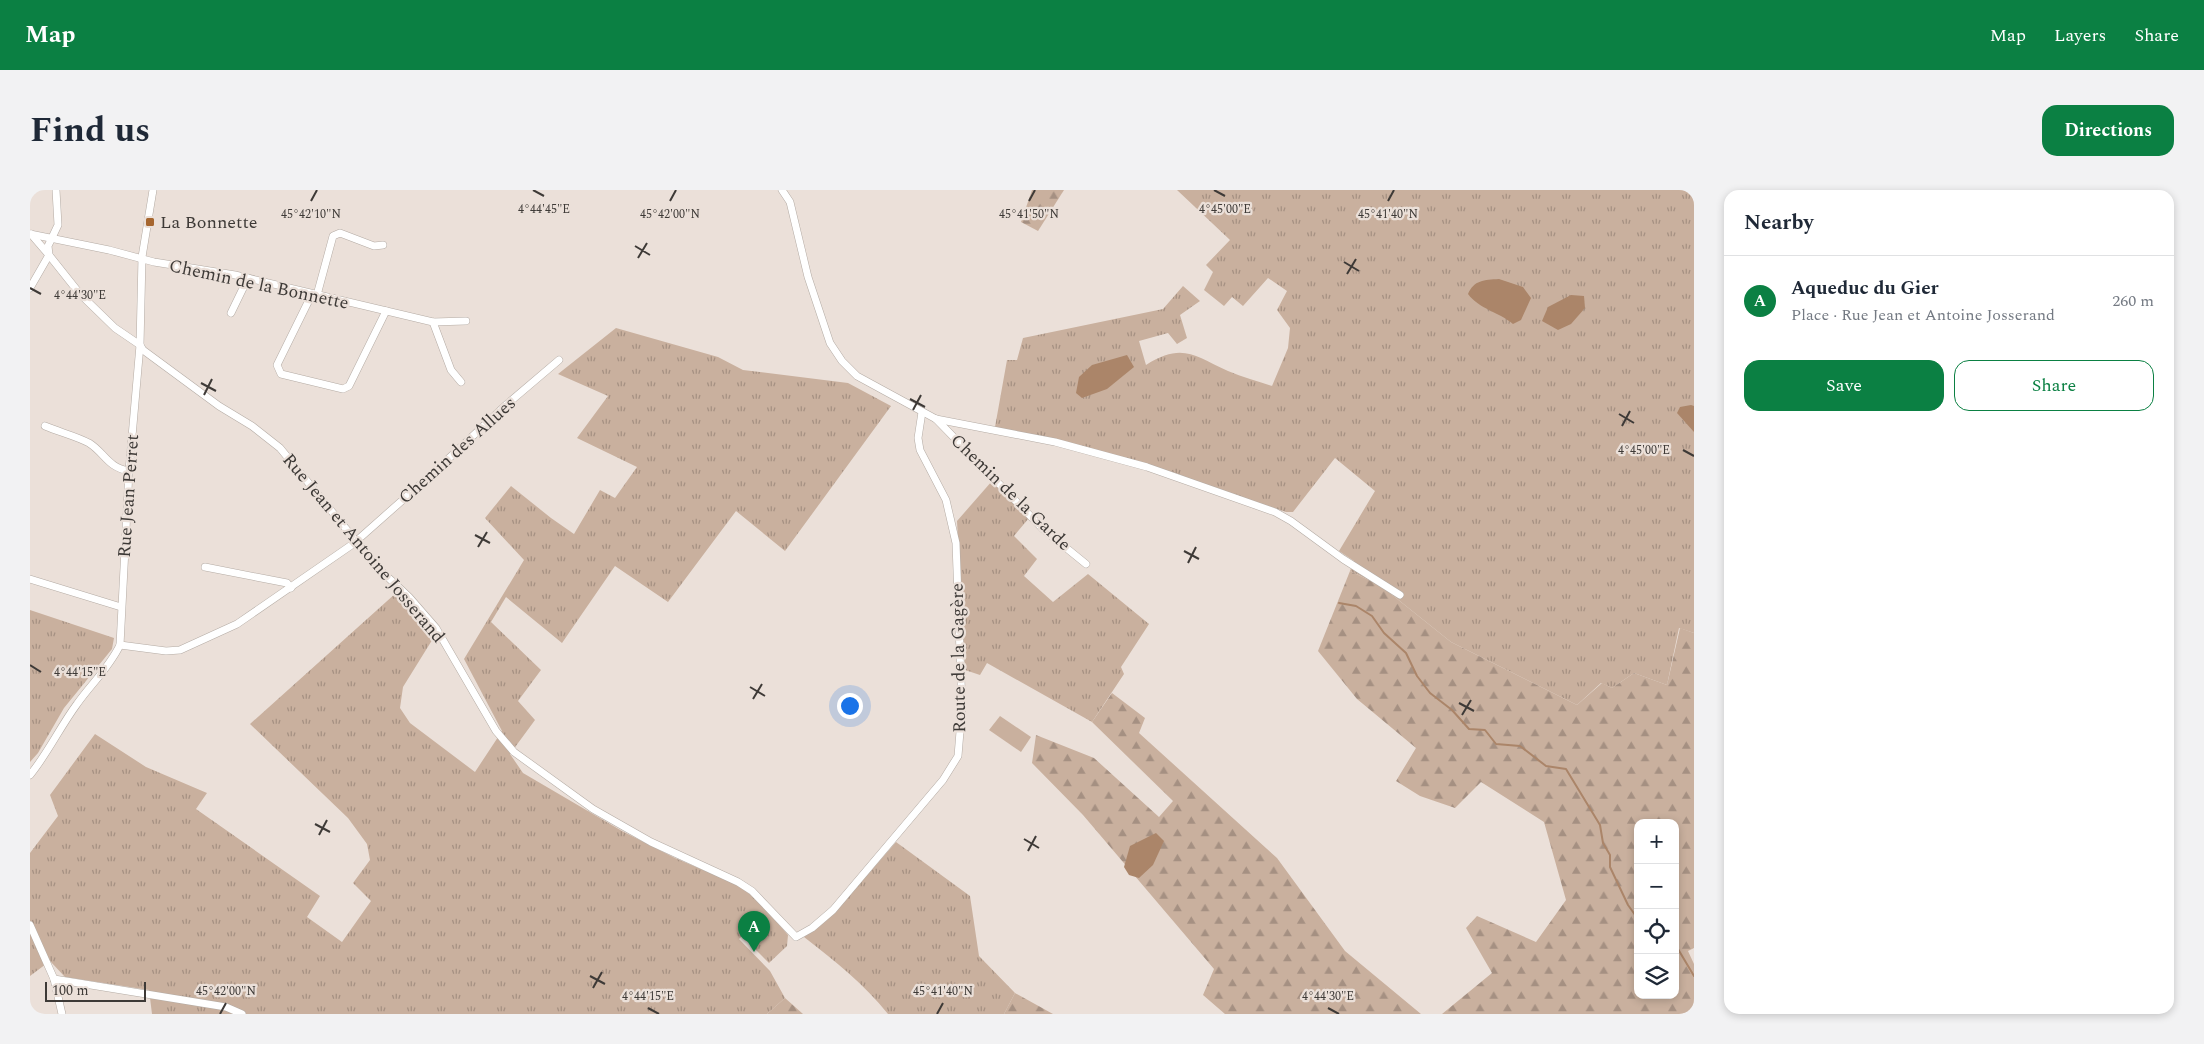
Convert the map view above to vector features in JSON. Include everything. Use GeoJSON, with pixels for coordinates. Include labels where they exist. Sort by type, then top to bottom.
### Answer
{"type":"FeatureCollection","features":[{"type":"Feature","properties":{"kind":"street"},"geometry":{"type":"LineString","coordinates":[[30,288],[49,255],[48,246],[58,225],[56,190]]}},
{"type":"Feature","properties":{"kind":"street","name":"Rue Jean Perret"},"geometry":{"type":"LineString","coordinates":[[30,775],[41,762],[76,705],[113,660],[120,645],[129,471],[140,344],[142,257],[154,190]]}},
{"type":"Feature","properties":{"kind":"street"},"geometry":{"type":"LineString","coordinates":[[782,190],[790,202],[808,277],[830,343],[842,362],[857,376],[936,418],[1055,442],[1147,466],[1275,512],[1400,596]]}},
{"type":"Feature","properties":{"kind":"street"},"geometry":{"type":"LineString","coordinates":[[383,244],[374,246],[340,233],[333,236],[314,295],[277,365],[281,374],[343,389],[349,386],[386,311]]}},
{"type":"Feature","properties":{"kind":"street"},"geometry":{"type":"LineString","coordinates":[[30,234],[53,238]]}},
{"type":"Feature","properties":{"kind":"street","name":"Rue Jean et Antoine Josserand"},"geometry":{"type":"LineString","coordinates":[[30,234],[80,294],[116,328],[140,344],[144,350],[173,373],[252,426],[280,448],[378,568],[409,597],[436,628],[496,731],[514,752],[593,809],[651,842],[738,882],[752,891],[796,937]]}},
{"type":"Feature","properties":{"kind":"street","name":"Chemin de la Bonnette"},"geometry":{"type":"LineString","coordinates":[[53,238],[142,257],[154,262],[248,278],[433,322],[466,321]]}},
{"type":"Feature","properties":{"kind":"street"},"geometry":{"type":"LineString","coordinates":[[231,313],[248,278]]}},
{"type":"Feature","properties":{"kind":"street"},"geometry":{"type":"LineString","coordinates":[[433,322],[451,370],[462,382]]}},
{"type":"Feature","properties":{"kind":"street","name":"Chemin des Allues"},"geometry":{"type":"LineString","coordinates":[[120,645],[166,651],[180,650],[237,624],[353,544],[355,540],[432,474],[506,404],[559,360]]}},
{"type":"Feature","properties":{"kind":"street","name":"Route de la Gagère"},"geometry":{"type":"LineString","coordinates":[[796,937],[812,928],[833,910],[937,787],[958,756],[962,707],[956,543],[946,500],[920,450],[918,438],[922,412]]}},
{"type":"Feature","properties":{"kind":"street","name":"Chemin de la Garde"},"geometry":{"type":"LineString","coordinates":[[936,418],[1043,529],[1086,564]]}},
{"type":"Feature","properties":{"kind":"street"},"geometry":{"type":"LineString","coordinates":[[45,426],[83,440],[91,445],[108,462],[129,471]]}},
{"type":"Feature","properties":{"kind":"street"},"geometry":{"type":"LineString","coordinates":[[204,566],[287,584],[291,588]]}},
{"type":"Feature","properties":{"kind":"street"},"geometry":{"type":"LineString","coordinates":[[30,579],[121,607]]}},
{"type":"Feature","properties":{"kind":"street"},"geometry":{"type":"LineString","coordinates":[[30,925],[54,979],[62,1014]]}},
{"type":"Feature","properties":{"kind":"street"},"geometry":{"type":"LineString","coordinates":[[54,979],[226,1007],[242,1014]]}},
{"type":"Feature","properties":{"kind":"green space"},"geometry":{"type":"Polygon","coordinates":[[[1032,190],[1064,190],[1038,231],[1021,222],[1032,190]]]}},
{"type":"Feature","properties":{"kind":"green space"},"geometry":{"type":"Polygon","coordinates":[[[1177,190],[1694,190],[1694,633],[1679,628],[1667,685],[1634,673],[1612,688],[1601,683],[1577,705],[1451,642],[1381,586],[1350,571],[1354,561],[1339,551],[1375,491],[1335,458],[1293,512],[1286,512],[1148,465],[995,427],[1007,360],[1017,360],[1023,338],[1163,309],[1183,286],[1200,301],[1180,315],[1187,338],[1177,344],[1168,333],[1139,341],[1146,365],[1170,354],[1188,354],[1197,356],[1233,373],[1272,386],[1288,348],[1290,328],[1277,310],[1287,291],[1268,278],[1243,306],[1232,297],[1224,306],[1204,290],[1213,272],[1206,265],[1230,240],[1177,190]]]}},
{"type":"Feature","properties":{"kind":"green space"},"geometry":{"type":"Polygon","coordinates":[[[616,328],[718,357],[743,370],[848,383],[891,406],[785,551],[736,511],[668,602],[615,566],[562,643],[506,597],[491,622],[541,670],[518,701],[535,720],[510,754],[523,773],[622,831],[675,858],[738,885],[759,901],[788,935],[787,946],[769,963],[742,936],[739,939],[770,971],[785,998],[767,1014],[152,1014],[149,990],[65,977],[50,961],[30,976],[30,853],[58,816],[50,795],[95,734],[146,767],[207,793],[196,809],[320,896],[307,917],[342,942],[371,901],[353,883],[370,860],[367,844],[348,818],[250,724],[396,593],[434,637],[403,687],[400,708],[410,723],[475,772],[502,731],[464,659],[524,560],[485,518],[511,486],[574,534],[600,490],[615,498],[637,467],[577,438],[608,396],[558,374],[616,328]]]}},
{"type":"Feature","properties":{"kind":"green space"},"geometry":{"type":"Polygon","coordinates":[[[992,481],[1029,518],[1014,536],[1037,559],[1024,576],[1053,602],[1088,574],[1149,624],[1121,667],[1124,674],[1092,722],[987,663],[980,675],[965,670],[957,521],[992,481]]]}},
{"type":"Feature","properties":{"kind":"green space"},"geometry":{"type":"Polygon","coordinates":[[[1350,571],[1381,586],[1451,642],[1577,705],[1602,683],[1612,688],[1634,673],[1667,685],[1680,628],[1694,633],[1694,948],[1688,951],[1694,964],[1694,1014],[1442,1014],[1492,973],[1466,928],[1477,916],[1536,942],[1566,900],[1544,822],[1481,782],[1455,808],[1420,796],[1396,781],[1416,748],[1357,699],[1318,651],[1350,571]]]}},
{"type":"Feature","properties":{"kind":"green space"},"geometry":{"type":"Polygon","coordinates":[[[30,610],[114,638],[112,649],[64,708],[38,753],[30,762],[30,610]]]}},
{"type":"Feature","properties":{"kind":"green space"},"geometry":{"type":"Polygon","coordinates":[[[1112,693],[1145,718],[1139,733],[1277,858],[1345,951],[1421,1014],[1225,1014],[1203,995],[1214,969],[1083,815],[1032,763],[1036,735],[1094,758],[1159,817],[1173,801],[1092,722],[1112,693]]]}},
{"type":"Feature","properties":{"kind":"green space"},"geometry":{"type":"Polygon","coordinates":[[[1000,716],[1031,737],[1021,752],[989,730],[1000,716]]]}},
{"type":"Feature","properties":{"kind":"green space"},"geometry":{"type":"Polygon","coordinates":[[[896,842],[970,896],[979,956],[1015,993],[1004,1014],[888,1014],[859,983],[804,937],[834,913],[896,842]]]}},
{"type":"Feature","properties":{"kind":"green space"},"geometry":{"type":"Polygon","coordinates":[[[1015,993],[1053,1014],[1004,1014],[1015,993]]]}},
{"type":"Feature","properties":{"kind":"green space"},"geometry":{"type":"Polygon","coordinates":[[[785,998],[803,1014],[767,1014],[785,998]]]}},
{"type":"Feature","properties":{"kind":"shaded area"},"geometry":{"type":"Polygon","coordinates":[[[1499,279],[1523,287],[1531,298],[1521,320],[1513,324],[1502,316],[1483,307],[1468,294],[1476,283],[1484,280],[1499,279]]]}},
{"type":"Feature","properties":{"kind":"shaded area"},"geometry":{"type":"Polygon","coordinates":[[[1571,295],[1584,296],[1585,308],[1571,324],[1558,330],[1542,321],[1548,307],[1571,295]]]}},
{"type":"Feature","properties":{"kind":"shaded area"},"geometry":{"type":"Polygon","coordinates":[[[1127,355],[1134,367],[1107,389],[1082,398],[1076,393],[1079,377],[1092,365],[1127,355]]]}},
{"type":"Feature","properties":{"kind":"shaded area"},"geometry":{"type":"Polygon","coordinates":[[[1694,406],[1694,432],[1677,413],[1680,407],[1694,406]]]}},
{"type":"Feature","properties":{"kind":"shaded area"},"geometry":{"type":"Polygon","coordinates":[[[1156,833],[1164,841],[1153,865],[1139,878],[1129,875],[1124,867],[1130,846],[1156,833]]]}},
{"type":"Feature","properties":{"kind":"waterway"},"geometry":{"type":"LineString","coordinates":[[1339,603],[1356,606],[1372,616],[1384,633],[1406,653],[1417,676],[1430,693],[1452,710],[1469,729],[1485,730],[1496,744],[1520,746],[1546,766],[1566,769],[1600,825],[1603,843],[1610,855],[1610,867],[1634,913]]}},
{"type":"Feature","properties":{"kind":"waterway"},"geometry":{"type":"LineString","coordinates":[[1679,951],[1694,976]]}},
{"type":"Feature","properties":{"kind":"place","name":"La Bonnette"},"geometry":{"type":"Point","coordinates":[150,222]}},
{"type":"Feature","properties":{"kind":"place","name":"Aqueduc du Gier"},"geometry":{"type":"Point","coordinates":[754,952]}}]}
